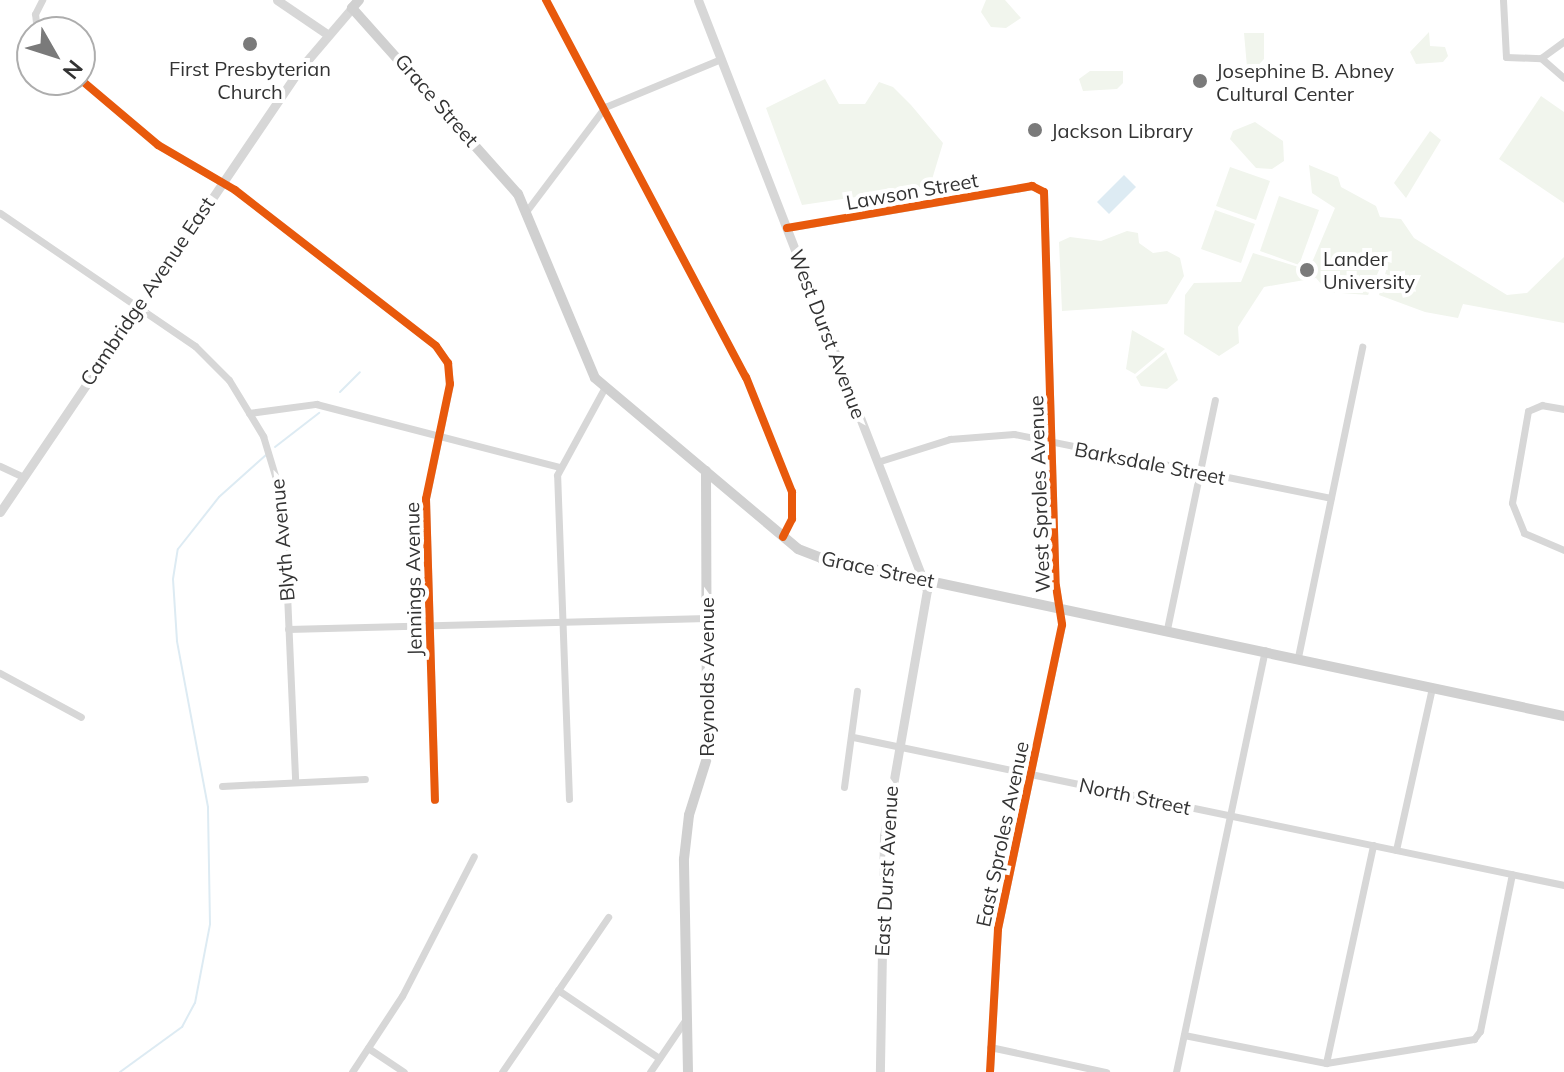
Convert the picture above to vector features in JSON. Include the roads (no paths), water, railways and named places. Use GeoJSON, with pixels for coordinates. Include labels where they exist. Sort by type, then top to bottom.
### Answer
{"type":"FeatureCollection","features":[{"type":"Feature","properties":{"kind":"main road","name":"Grace Street"},"geometry":{"type":"LineString","coordinates":[[355,4],[528,209],[586,363],[605,387],[805,553],[1564,716]]}},
{"type":"Feature","properties":{"kind":"main road","name":"Reynolds Avenue"},"geometry":{"type":"LineString","coordinates":[[688,1072],[684,847],[707,758],[706,471]]}},
{"type":"Feature","properties":{"kind":"street"},"geometry":{"type":"LineString","coordinates":[[277,0],[327,34]]}},
{"type":"Feature","properties":{"kind":"street","name":"West Durst Avenue"},"geometry":{"type":"LineString","coordinates":[[698,0],[924,578]]}},
{"type":"Feature","properties":{"kind":"street"},"geometry":{"type":"LineString","coordinates":[[1503,0],[1506,57],[1541,58],[1564,41]]}},
{"type":"Feature","properties":{"kind":"street","name":"Cambridge Avenue East"},"geometry":{"type":"LineString","coordinates":[[0,512],[21,476],[221,183],[327,34],[355,4]]}},
{"type":"Feature","properties":{"kind":"street"},"geometry":{"type":"LineString","coordinates":[[1541,58],[1564,78]]}},
{"type":"Feature","properties":{"kind":"street"},"geometry":{"type":"LineString","coordinates":[[528,209],[605,107],[721,59]]}},
{"type":"Feature","properties":{"kind":"street","name":"Jennings Avenue"},"geometry":{"type":"LineString","coordinates":[[96,93],[147,137],[221,183],[439,349],[451,380],[426,499],[435,800]]}},
{"type":"Feature","properties":{"kind":"street","name":"Lawson Street"},"geometry":{"type":"LineString","coordinates":[[787,228],[1032,186],[1042,189]]}},
{"type":"Feature","properties":{"kind":"street","name":"West Sproles Avenue"},"geometry":{"type":"LineString","coordinates":[[1042,189],[1058,606]]}},
{"type":"Feature","properties":{"kind":"street","name":"Blyth Avenue"},"geometry":{"type":"LineString","coordinates":[[0,213],[138,305],[210,359],[249,413],[269,449],[281,489],[295,782]]}},
{"type":"Feature","properties":{"kind":"street"},"geometry":{"type":"LineString","coordinates":[[1298,657],[1362,347]]}},
{"type":"Feature","properties":{"kind":"street"},"geometry":{"type":"LineString","coordinates":[[569,799],[560,467],[605,387]]}},
{"type":"Feature","properties":{"kind":"street"},"geometry":{"type":"LineString","coordinates":[[1167,629],[1215,400]]}},
{"type":"Feature","properties":{"kind":"street"},"geometry":{"type":"LineString","coordinates":[[249,413],[316,404],[560,467]]}},
{"type":"Feature","properties":{"kind":"street"},"geometry":{"type":"LineString","coordinates":[[1564,409],[1542,405],[1528,411],[1512,503],[1524,533],[1564,550]]}},
{"type":"Feature","properties":{"kind":"street","name":"Barksdale Street"},"geometry":{"type":"LineString","coordinates":[[877,462],[966,436],[1014,434],[1331,498]]}},
{"type":"Feature","properties":{"kind":"street"},"geometry":{"type":"LineString","coordinates":[[0,466],[21,476]]}},
{"type":"Feature","properties":{"kind":"street","name":"East Durst Avenue"},"geometry":{"type":"LineString","coordinates":[[880,1072],[884,836],[897,745],[927,600],[924,578]]}},
{"type":"Feature","properties":{"kind":"street","name":"East Sproles Avenue"},"geometry":{"type":"LineString","coordinates":[[990,1072],[998,929],[1062,625],[1058,606]]}},
{"type":"Feature","properties":{"kind":"street"},"geometry":{"type":"LineString","coordinates":[[288,629],[707,618]]}},
{"type":"Feature","properties":{"kind":"street"},"geometry":{"type":"LineString","coordinates":[[1176,1072],[1265,650]]}},
{"type":"Feature","properties":{"kind":"street"},"geometry":{"type":"LineString","coordinates":[[0,673],[81,717]]}},
{"type":"Feature","properties":{"kind":"street"},"geometry":{"type":"LineString","coordinates":[[1432,687],[1396,850],[1564,885]]}},
{"type":"Feature","properties":{"kind":"street"},"geometry":{"type":"LineString","coordinates":[[844,787],[857,691]]}},
{"type":"Feature","properties":{"kind":"street","name":"North Street"},"geometry":{"type":"LineString","coordinates":[[853,737],[1396,850]]}},
{"type":"Feature","properties":{"kind":"street"},"geometry":{"type":"LineString","coordinates":[[222,786],[365,779]]}},
{"type":"Feature","properties":{"kind":"street"},"geometry":{"type":"LineString","coordinates":[[1326,1063],[1373,845]]}},
{"type":"Feature","properties":{"kind":"street"},"geometry":{"type":"LineString","coordinates":[[352,1072],[402,996],[474,856]]}},
{"type":"Feature","properties":{"kind":"street"},"geometry":{"type":"LineString","coordinates":[[1184,1035],[1326,1063],[1477,1037],[1512,874]]}},
{"type":"Feature","properties":{"kind":"street"},"geometry":{"type":"LineString","coordinates":[[502,1072],[608,917]]}},
{"type":"Feature","properties":{"kind":"street"},"geometry":{"type":"LineString","coordinates":[[558,990],[659,1058]]}},
{"type":"Feature","properties":{"kind":"street"},"geometry":{"type":"LineString","coordinates":[[650,1072],[688,1017]]}},
{"type":"Feature","properties":{"kind":"street"},"geometry":{"type":"LineString","coordinates":[[990,1047],[1106,1072]]}},
{"type":"Feature","properties":{"kind":"street"},"geometry":{"type":"LineString","coordinates":[[368,1048],[404,1072]]}},
{"type":"Feature","properties":{"kind":"waterway"},"geometry":{"type":"LineString","coordinates":[[340,392],[360,372]]}},
{"type":"Feature","properties":{"kind":"waterway"},"geometry":{"type":"LineString","coordinates":[[275,447],[319,413]]}},
{"type":"Feature","properties":{"kind":"waterway"},"geometry":{"type":"LineString","coordinates":[[120,1072],[182,1027],[195,1003],[210,924],[208,807],[177,641],[173,579],[178,549],[219,497],[266,455]]}},
{"type":"Feature","properties":{"kind":"place","name":"First Presbyterian Church"},"geometry":{"type":"Point","coordinates":[250,44]}},
{"type":"Feature","properties":{"kind":"place","name":"Josephine B. Abney Cultural Center"},"geometry":{"type":"Point","coordinates":[1200,81]}},
{"type":"Feature","properties":{"kind":"place","name":"Jackson Library"},"geometry":{"type":"Point","coordinates":[1035,130]}},
{"type":"Feature","properties":{"kind":"place","name":"Lander University"},"geometry":{"type":"Point","coordinates":[1307,270]}}]}
